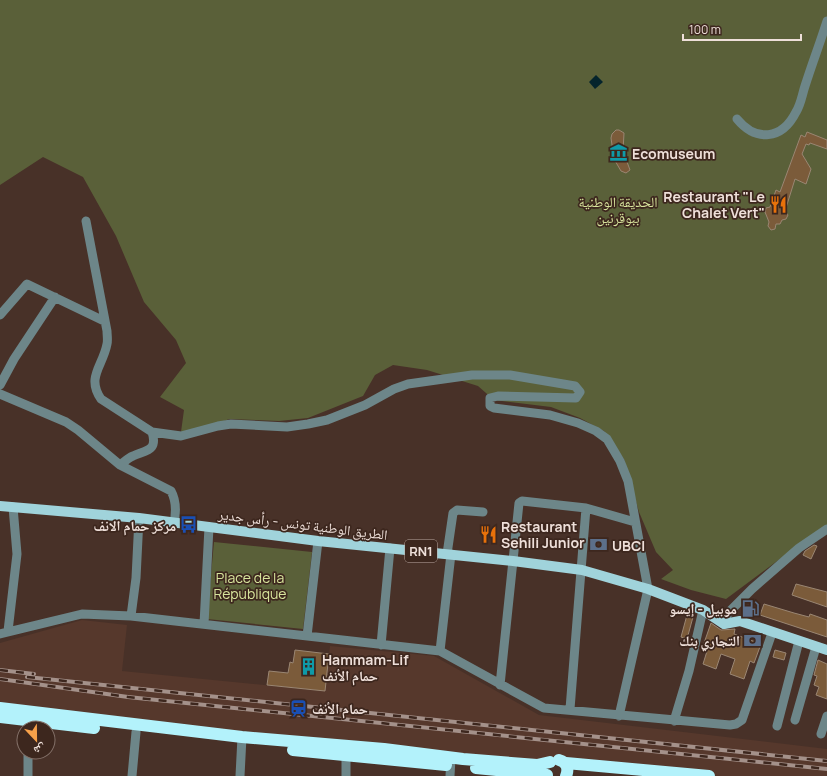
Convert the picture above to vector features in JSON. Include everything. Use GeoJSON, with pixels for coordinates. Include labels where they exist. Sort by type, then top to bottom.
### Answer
{"type":"FeatureCollection","features":[{"type":"Feature","properties":{"kind":"highway"},"geometry":{"type":"LineString","coordinates":[[0,708],[241,741],[450,767],[547,776],[546,769],[550,762]]}},
{"type":"Feature","properties":{"kind":"highway"},"geometry":{"type":"LineString","coordinates":[[0,718],[16,721]]}},
{"type":"Feature","properties":{"kind":"highway"},"geometry":{"type":"LineString","coordinates":[[56,726],[241,741],[384,749],[450,767],[537,765],[558,759],[566,763],[710,776]]}},
{"type":"Feature","properties":{"kind":"highway"},"geometry":{"type":"LineString","coordinates":[[566,763],[568,772],[566,776]]}},
{"type":"Feature","properties":{"kind":"main road","name":"الطريق الوطنية تونس - رأس جدير"},"geometry":{"type":"LineString","coordinates":[[0,506],[139,518],[318,541],[514,561],[582,570],[648,589],[703,610],[724,624]]}},
{"type":"Feature","properties":{"kind":"main road"},"geometry":{"type":"LineString","coordinates":[[724,624],[740,621],[772,633],[827,650]]}},
{"type":"Feature","properties":{"kind":"street"},"geometry":{"type":"LineString","coordinates":[[737,119],[744,128],[759,135],[769,135],[778,132],[792,119],[800,103],[827,21]]}},
{"type":"Feature","properties":{"kind":"street"},"geometry":{"type":"LineString","coordinates":[[86,221],[107,331],[107,343],[96,373],[96,391],[102,399],[152,432],[181,436],[231,424],[287,427],[308,424],[327,420],[360,407],[408,384],[486,374],[530,377],[575,386],[580,392],[576,398],[568,399],[498,396],[490,398],[490,406],[494,408],[550,415],[578,423],[596,431],[607,440],[620,461],[628,481],[648,589],[619,716]]}},
{"type":"Feature","properties":{"kind":"street"},"geometry":{"type":"LineString","coordinates":[[0,315],[27,284],[55,296],[104,321]]}},
{"type":"Feature","properties":{"kind":"street"},"geometry":{"type":"LineString","coordinates":[[0,385],[14,360],[55,296]]}},
{"type":"Feature","properties":{"kind":"street"},"geometry":{"type":"LineString","coordinates":[[0,394],[66,422],[78,430],[120,465],[171,491],[174,498],[174,523]]}},
{"type":"Feature","properties":{"kind":"street"},"geometry":{"type":"LineString","coordinates":[[120,465],[128,458],[150,449],[153,446],[154,439],[152,432]]}},
{"type":"Feature","properties":{"kind":"street"},"geometry":{"type":"LineString","coordinates":[[500,685],[514,561],[518,504],[520,502],[586,508],[636,522]]}},
{"type":"Feature","properties":{"kind":"street"},"geometry":{"type":"LineString","coordinates":[[13,507],[17,554],[4,633],[82,614],[131,616],[440,651],[544,708],[570,709],[619,716],[730,725],[736,724],[742,720],[772,633]]}},
{"type":"Feature","properties":{"kind":"street"},"geometry":{"type":"LineString","coordinates":[[570,709],[586,508]]}},
{"type":"Feature","properties":{"kind":"street"},"geometry":{"type":"LineString","coordinates":[[440,651],[453,513],[457,510],[483,512]]}},
{"type":"Feature","properties":{"kind":"street"},"geometry":{"type":"LineString","coordinates":[[131,616],[136,578],[139,518]]}},
{"type":"Feature","properties":{"kind":"street"},"geometry":{"type":"LineString","coordinates":[[204,624],[209,527]]}},
{"type":"Feature","properties":{"kind":"street"},"geometry":{"type":"LineString","coordinates":[[724,624],[728,613],[752,589],[800,548],[827,529]]}},
{"type":"Feature","properties":{"kind":"street"},"geometry":{"type":"LineString","coordinates":[[307,636],[318,541]]}},
{"type":"Feature","properties":{"kind":"street"},"geometry":{"type":"LineString","coordinates":[[381,645],[390,548]]}},
{"type":"Feature","properties":{"kind":"street"},"geometry":{"type":"LineString","coordinates":[[674,721],[689,671],[703,610]]}},
{"type":"Feature","properties":{"kind":"street"},"geometry":{"type":"LineString","coordinates":[[777,726],[799,641]]}},
{"type":"Feature","properties":{"kind":"street"},"geometry":{"type":"LineString","coordinates":[[794,720],[816,647]]}},
{"type":"Feature","properties":{"kind":"street"},"geometry":{"type":"LineString","coordinates":[[821,734],[827,716]]}},
{"type":"Feature","properties":{"kind":"street"},"geometry":{"type":"LineString","coordinates":[[132,776],[136,732]]}},
{"type":"Feature","properties":{"kind":"street"},"geometry":{"type":"LineString","coordinates":[[240,776],[241,741]]}},
{"type":"Feature","properties":{"kind":"street"},"geometry":{"type":"LineString","coordinates":[[346,754],[346,776]]}},
{"type":"Feature","properties":{"kind":"street"},"geometry":{"type":"LineString","coordinates":[[28,760],[28,776]]}},
{"type":"Feature","properties":{"kind":"shaded area"},"geometry":{"type":"Polygon","coordinates":[[[82,620],[127,625],[122,671],[325,691],[330,646],[434,656],[539,715],[827,749],[827,776],[719,776],[577,765],[574,759],[535,765],[0,706],[0,643],[82,620]]]}},
{"type":"Feature","properties":{"kind":"green space","name":"الحديقة الوطنية ببوقرنين"},"geometry":{"type":"Polygon","coordinates":[[[0,0],[827,0],[827,528],[804,541],[726,599],[691,590],[661,579],[673,570],[656,552],[639,512],[624,459],[604,431],[580,418],[551,407],[494,400],[478,386],[427,370],[393,365],[375,375],[363,396],[308,418],[279,421],[229,419],[210,427],[181,432],[184,410],[160,397],[186,363],[176,340],[144,302],[116,236],[83,177],[43,157],[0,185],[0,0]]]}},
{"type":"Feature","properties":{"kind":"green space","name":"Place de la République"},"geometry":{"type":"Polygon","coordinates":[[[214,542],[312,552],[303,629],[207,619],[214,542]]]}},
{"type":"Feature","properties":{"kind":"water"},"geometry":{"type":"Polygon","coordinates":[[[596,75],[603,82],[595,89],[589,82],[596,75]]]}},
{"type":"Feature","properties":{"kind":"building","name":"Ecomuseum"},"geometry":{"type":"Polygon","coordinates":[[[616,130],[624,133],[623,151],[630,170],[626,173],[621,171],[614,159],[611,138],[612,134],[616,130]]]}},
{"type":"Feature","properties":{"kind":"building"},"geometry":{"type":"Polygon","coordinates":[[[807,132],[827,140],[827,149],[810,143],[809,145],[806,144],[802,154],[811,169],[806,184],[795,179],[785,211],[788,215],[780,224],[776,224],[775,229],[771,230],[768,226],[769,222],[765,212],[766,208],[770,207],[776,190],[780,192],[801,135],[805,137],[807,132]]]}},
{"type":"Feature","properties":{"kind":"building"},"geometry":{"type":"Polygon","coordinates":[[[814,545],[817,546],[811,559],[803,555],[805,551],[814,545]]]}},
{"type":"Feature","properties":{"kind":"building"},"geometry":{"type":"Polygon","coordinates":[[[796,584],[827,592],[827,607],[792,595],[796,584]]]}},
{"type":"Feature","properties":{"kind":"building"},"geometry":{"type":"Polygon","coordinates":[[[764,604],[809,617],[810,614],[827,620],[827,637],[760,615],[764,604]]]}},
{"type":"Feature","properties":{"kind":"building"},"geometry":{"type":"Polygon","coordinates":[[[687,615],[693,617],[687,639],[681,637],[687,615]]]}},
{"type":"Feature","properties":{"kind":"building"},"geometry":{"type":"Polygon","coordinates":[[[711,623],[721,630],[735,629],[734,634],[761,644],[754,663],[750,661],[744,679],[730,674],[735,659],[721,654],[716,669],[703,664],[708,648],[703,646],[711,623]]]}},
{"type":"Feature","properties":{"kind":"building","name":"Hammam-Lif حمام الأنف"},"geometry":{"type":"Polygon","coordinates":[[[295,650],[329,654],[325,691],[267,685],[269,671],[288,673],[290,662],[293,663],[295,650]]]}},
{"type":"Feature","properties":{"kind":"building"},"geometry":{"type":"Polygon","coordinates":[[[775,650],[786,653],[784,660],[773,657],[775,650]]]}},
{"type":"Feature","properties":{"kind":"building"},"geometry":{"type":"Polygon","coordinates":[[[818,660],[827,664],[827,699],[816,695],[819,687],[814,685],[817,676],[814,675],[818,660]]]}},
{"type":"Feature","properties":{"kind":"railway"},"geometry":{"type":"LineString","coordinates":[[0,670],[34,674]]}},
{"type":"Feature","properties":{"kind":"railway"},"geometry":{"type":"LineString","coordinates":[[27,677],[827,761]]}},
{"type":"Feature","properties":{"kind":"railway"},"geometry":{"type":"LineString","coordinates":[[0,679],[128,697],[827,769]]}},
{"type":"Feature","properties":{"kind":"place","name":"Ecomuseum"},"geometry":{"type":"Point","coordinates":[619,153]}},
{"type":"Feature","properties":{"kind":"place","name":"Restaurant \"Le Chalet Vert\""},"geometry":{"type":"Point","coordinates":[778,204]}},
{"type":"Feature","properties":{"kind":"place","name":"مركز حمام الانف"},"geometry":{"type":"Point","coordinates":[189,525]}},
{"type":"Feature","properties":{"kind":"place","name":"Restaurant Sehili Junior"},"geometry":{"type":"Point","coordinates":[488,534]}},
{"type":"Feature","properties":{"kind":"place","name":"UBCI"},"geometry":{"type":"Point","coordinates":[599,545]}},
{"type":"Feature","properties":{"kind":"place","name":"موبيل - إيسو"},"geometry":{"type":"Point","coordinates":[750,608]}},
{"type":"Feature","properties":{"kind":"place","name":"التجاري بنك"},"geometry":{"type":"Point","coordinates":[753,640]}},
{"type":"Feature","properties":{"kind":"place","name":"Hammam-Lif حمام الأنف"},"geometry":{"type":"Point","coordinates":[309,667]}},
{"type":"Feature","properties":{"kind":"place","name":"حمام الأنف"},"geometry":{"type":"Point","coordinates":[299,708]}}]}
